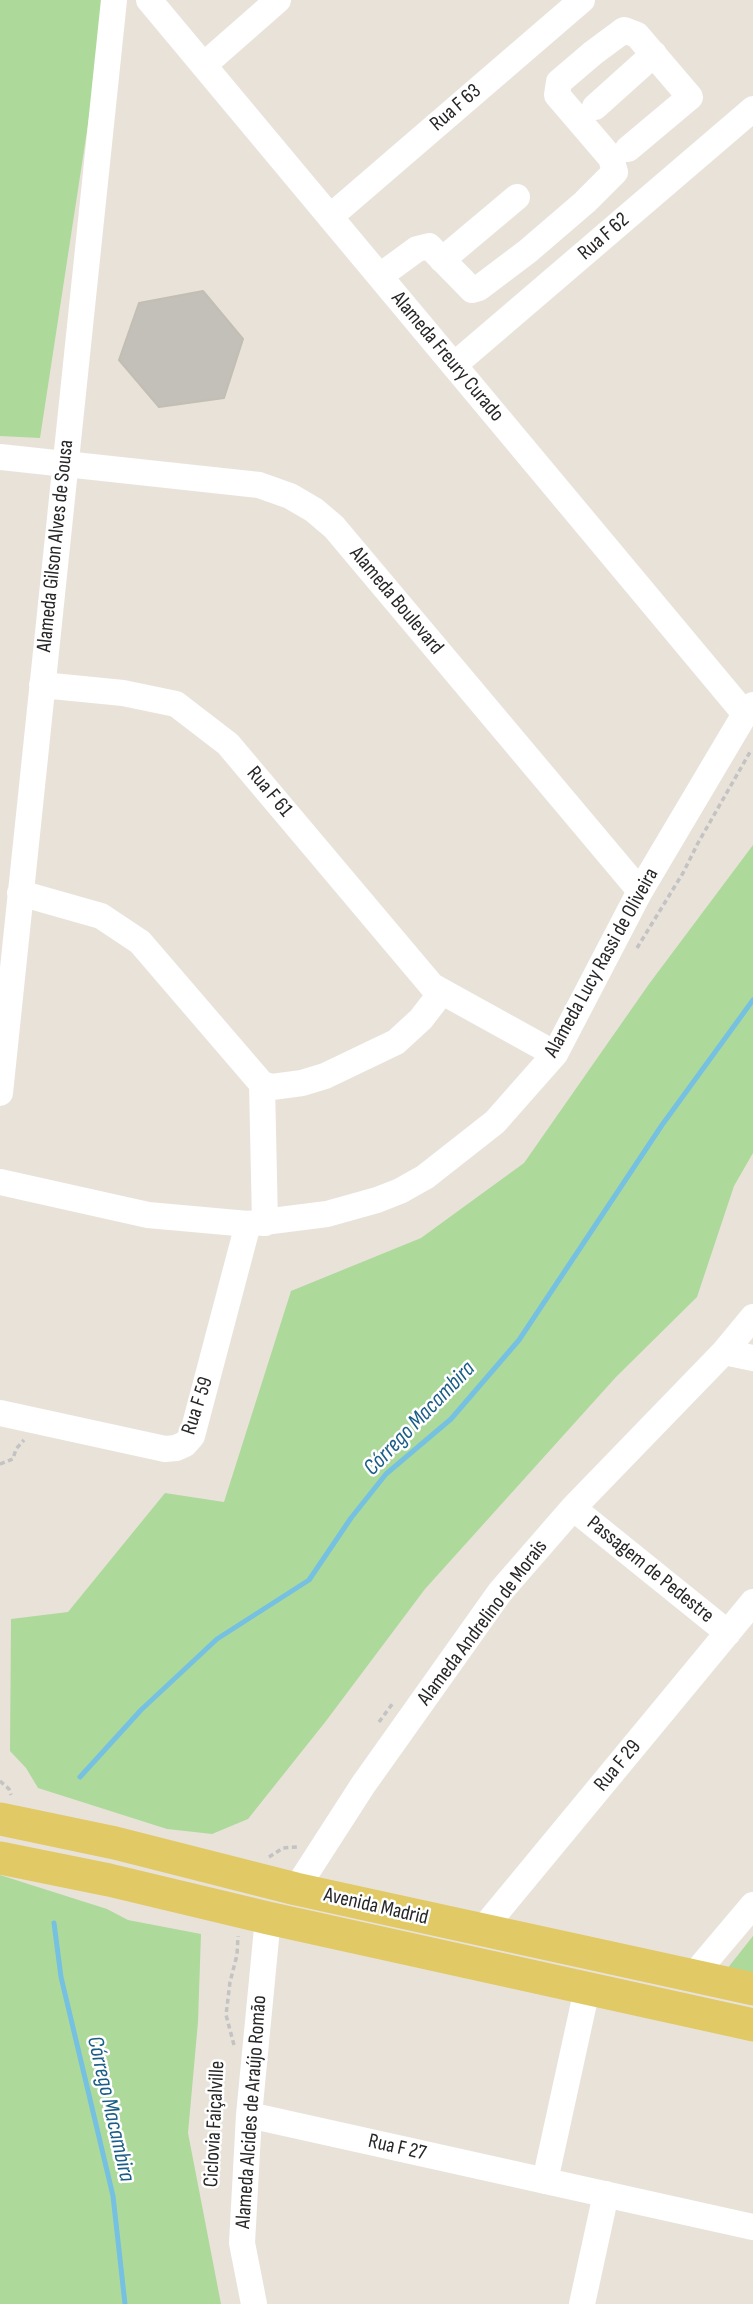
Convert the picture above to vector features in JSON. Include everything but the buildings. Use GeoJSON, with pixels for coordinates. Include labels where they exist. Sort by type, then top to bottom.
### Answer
{"type":"FeatureCollection","features":[{"type":"Feature","properties":{"kind":"main road","name":"Avenida Madrid"},"geometry":{"type":"LineString","coordinates":[[0,1819],[115,1843],[296,1889],[753,1989]]}},
{"type":"Feature","properties":{"kind":"main road","name":"Avenida Madrid"},"geometry":{"type":"LineString","coordinates":[[0,1858],[109,1880],[253,1924],[587,1989],[753,2025]]}},
{"type":"Feature","properties":{"kind":"street","name":"Alameda Gilson Alves de Sousa"},"geometry":{"type":"LineString","coordinates":[[0,1093],[114,0]]}},
{"type":"Feature","properties":{"kind":"street","name":"Alameda Freury Curado"},"geometry":{"type":"LineString","coordinates":[[149,0],[454,365],[749,709]]}},
{"type":"Feature","properties":{"kind":"street"},"geometry":{"type":"LineString","coordinates":[[204,65],[278,0]]}},
{"type":"Feature","properties":{"kind":"street","name":"Rua F 63"},"geometry":{"type":"LineString","coordinates":[[330,217],[582,0]]}},
{"type":"Feature","properties":{"kind":"street"},"geometry":{"type":"LineString","coordinates":[[380,276],[417,249],[429,246],[472,290],[479,288],[528,251],[615,172],[611,158],[557,95],[559,82],[624,30],[637,35],[690,97],[628,149]]}},
{"type":"Feature","properties":{"kind":"street"},"geometry":{"type":"LineString","coordinates":[[595,107],[654,54]]}},
{"type":"Feature","properties":{"kind":"street","name":"Rua F 62"},"geometry":{"type":"LineString","coordinates":[[454,365],[753,109]]}},
{"type":"Feature","properties":{"kind":"street"},"geometry":{"type":"LineString","coordinates":[[442,260],[517,197]]}},
{"type":"Feature","properties":{"kind":"street","name":"Alameda Boulevard"},"geometry":{"type":"LineString","coordinates":[[0,457],[259,485],[290,496],[314,510],[334,527],[640,891]]}},
{"type":"Feature","properties":{"kind":"street","name":"Rua F 61"},"geometry":{"type":"LineString","coordinates":[[42,685],[123,693],[176,704],[228,744],[432,986],[555,1055]]}},
{"type":"Feature","properties":{"kind":"street","name":"Alameda Lucy Rassi de Oliveira"},"geometry":{"type":"LineString","coordinates":[[0,1182],[148,1215],[257,1223],[327,1214],[400,1191],[425,1177],[495,1122],[555,1055],[640,891],[749,709]]}},
{"type":"Feature","properties":{"kind":"street"},"geometry":{"type":"LineString","coordinates":[[20,893],[101,916],[140,942],[262,1084],[257,1223]]}},
{"type":"Feature","properties":{"kind":"street"},"geometry":{"type":"LineString","coordinates":[[262,1084],[284,1086],[302,1083],[355,1063],[396,1042],[421,1019],[441,993]]}},
{"type":"Feature","properties":{"kind":"street","name":"Rua F 59"},"geometry":{"type":"LineString","coordinates":[[0,1413],[165,1449],[185,1444],[191,1436],[257,1223]]}},
{"type":"Feature","properties":{"kind":"street","name":"Alameda Andrelino de Morais"},"geometry":{"type":"LineString","coordinates":[[296,1889],[363,1785],[500,1592],[573,1508],[724,1352],[753,1317]]}},
{"type":"Feature","properties":{"kind":"street"},"geometry":{"type":"LineString","coordinates":[[724,1352],[753,1358]]}},
{"type":"Feature","properties":{"kind":"street","name":"Passagem de Pedestre"},"geometry":{"type":"LineString","coordinates":[[573,1508],[727,1633]]}},
{"type":"Feature","properties":{"kind":"street","name":"Rua F 29"},"geometry":{"type":"LineString","coordinates":[[482,1930],[753,1602]]}},
{"type":"Feature","properties":{"kind":"street"},"geometry":{"type":"LineString","coordinates":[[693,1976],[753,1905]]}},
{"type":"Feature","properties":{"kind":"street","name":"Alameda Alcides de Araújo Romão"},"geometry":{"type":"LineString","coordinates":[[253,1924],[249,2115],[242,2243],[254,2304]]}},
{"type":"Feature","properties":{"kind":"street"},"geometry":{"type":"LineString","coordinates":[[545,2181],[587,1989]]}},
{"type":"Feature","properties":{"kind":"street","name":"Rua F 27"},"geometry":{"type":"LineString","coordinates":[[249,2115],[753,2227]]}},
{"type":"Feature","properties":{"kind":"street"},"geometry":{"type":"LineString","coordinates":[[582,2304],[606,2194]]}},
{"type":"Feature","properties":{"kind":"path","name":"Ciclovia Faiçalville"},"geometry":{"type":"LineString","coordinates":[[235,2057],[226,2015],[230,1982],[237,1955],[253,1924]]}},
{"type":"Feature","properties":{"kind":"green space"},"geometry":{"type":"Polygon","coordinates":[[[0,0],[103,0],[90,111],[40,438],[0,436],[0,0]]]}},
{"type":"Feature","properties":{"kind":"green space"},"geometry":{"type":"Polygon","coordinates":[[[753,845],[753,1153],[734,1186],[697,1297],[616,1377],[425,1589],[248,1819],[212,1834],[167,1829],[38,1788],[26,1768],[10,1751],[11,1619],[68,1612],[165,1493],[224,1502],[291,1291],[421,1238],[524,1163],[649,984],[753,845]]]}},
{"type":"Feature","properties":{"kind":"green space"},"geometry":{"type":"Polygon","coordinates":[[[0,1875],[107,1909],[128,1920],[201,1934],[198,2022],[188,2133],[221,2304],[0,2304],[0,1875]]]}},
{"type":"Feature","properties":{"kind":"green space"},"geometry":{"type":"Polygon","coordinates":[[[753,1936],[753,1980],[723,1974],[753,1936]]]}},
{"type":"Feature","properties":{"kind":"waterway","name":"Córrego Macambira"},"geometry":{"type":"LineString","coordinates":[[80,1777],[141,1710],[217,1639],[309,1580],[351,1518],[386,1474],[451,1419],[519,1340],[662,1125],[753,1000]]}},
{"type":"Feature","properties":{"kind":"waterway","name":"Córrego Macambira"},"geometry":{"type":"LineString","coordinates":[[54,1923],[61,1977],[113,2196],[125,2304]]}}]}
